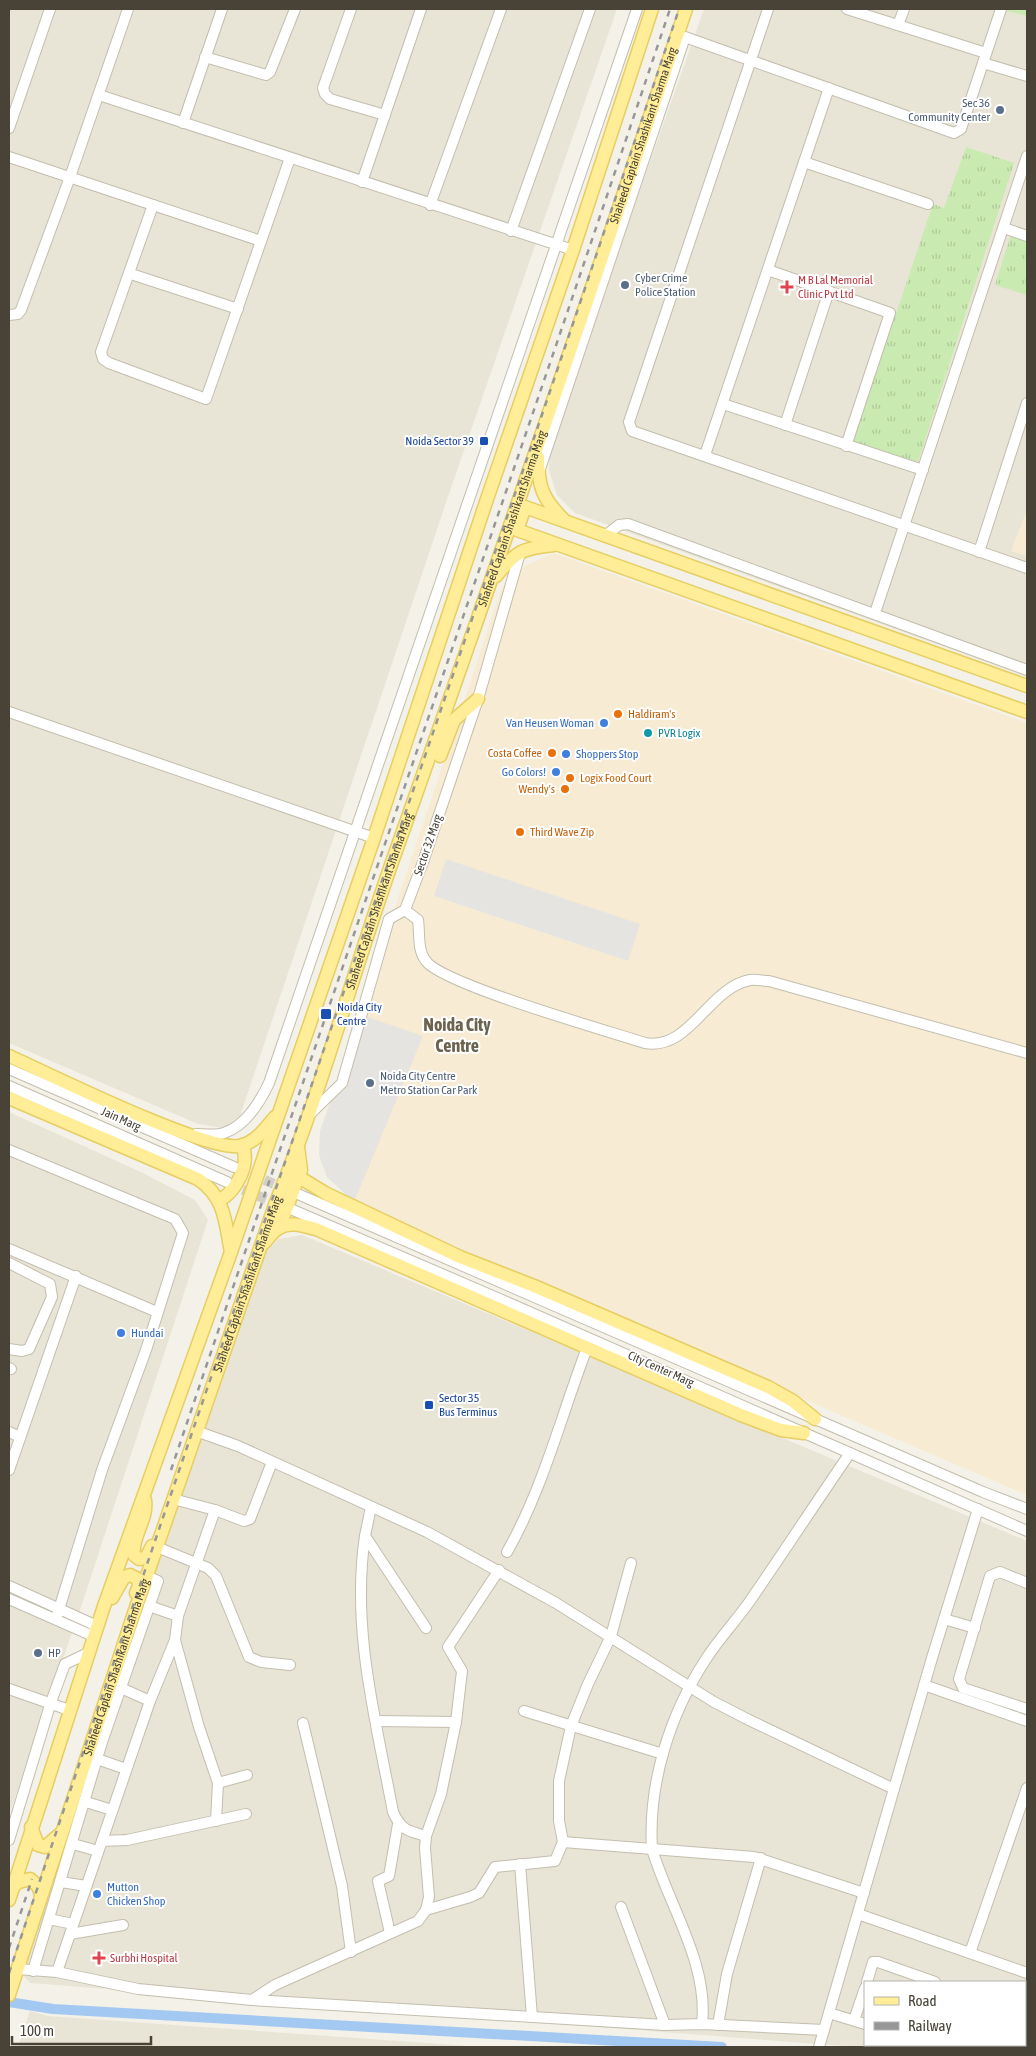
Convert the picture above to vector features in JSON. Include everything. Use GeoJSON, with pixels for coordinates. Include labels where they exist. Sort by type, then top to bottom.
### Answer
{"type":"FeatureCollection","features":[{"type":"Feature","properties":{"kind":"main road"},"geometry":{"type":"LineString","coordinates":[[10,1893],[95,1631],[231,1252],[374,838],[573,250],[652,9]]}},
{"type":"Feature","properties":{"kind":"main road","name":"Shaheed Captain Shashikant Sharma Marg"},"geometry":{"type":"LineString","coordinates":[[10,1990],[196,1431],[261,1244],[298,1146],[396,848],[418,792],[538,447],[686,9]]}},
{"type":"Feature","properties":{"kind":"main road"},"geometry":{"type":"LineString","coordinates":[[538,447],[538,474],[541,491],[551,507],[567,522]]}},
{"type":"Feature","properties":{"kind":"main road"},"geometry":{"type":"LineString","coordinates":[[1027,686],[525,507],[518,530],[1027,712]]}},
{"type":"Feature","properties":{"kind":"main road"},"geometry":{"type":"LineString","coordinates":[[488,590],[511,558],[530,547],[559,544]]}},
{"type":"Feature","properties":{"kind":"main road"},"geometry":{"type":"LineString","coordinates":[[418,792],[426,785],[433,773],[454,720],[478,699]]}},
{"type":"Feature","properties":{"kind":"main road"},"geometry":{"type":"LineString","coordinates":[[9,1056],[152,1120],[224,1146],[242,1145],[254,1140],[278,1114]]}},
{"type":"Feature","properties":{"kind":"main road"},"geometry":{"type":"LineString","coordinates":[[9,1098],[198,1179],[210,1188],[220,1200],[226,1220],[231,1252]]}},
{"type":"Feature","properties":{"kind":"main road"},"geometry":{"type":"LineString","coordinates":[[220,1200],[234,1189],[245,1154],[242,1145]]}},
{"type":"Feature","properties":{"kind":"main road"},"geometry":{"type":"LineString","coordinates":[[261,1244],[279,1228],[300,1177],[301,1159],[298,1146]]}},
{"type":"Feature","properties":{"kind":"main road"},"geometry":{"type":"LineString","coordinates":[[300,1177],[333,1197],[460,1257],[534,1286],[768,1387],[793,1401],[815,1419]]}},
{"type":"Feature","properties":{"kind":"main road"},"geometry":{"type":"LineString","coordinates":[[279,1228],[298,1224],[316,1229],[741,1415],[781,1430],[804,1433]]}},
{"type":"Feature","properties":{"kind":"main road"},"geometry":{"type":"LineString","coordinates":[[144,1493],[146,1508],[134,1548],[136,1558],[143,1559],[148,1555],[172,1502]]}},
{"type":"Feature","properties":{"kind":"main road"},"geometry":{"type":"LineString","coordinates":[[104,1606],[118,1589],[124,1577],[133,1575],[139,1583],[135,1597],[134,1613]]}},
{"type":"Feature","properties":{"kind":"main road"},"geometry":{"type":"LineString","coordinates":[[31,1828],[38,1846],[45,1847],[62,1832]]}},
{"type":"Feature","properties":{"kind":"main road"},"geometry":{"type":"LineString","coordinates":[[10,1893],[20,1882],[30,1879],[38,1886],[41,1894]]}},
{"type":"Feature","properties":{"kind":"street"},"geometry":{"type":"LineString","coordinates":[[9,128],[50,9]]}},
{"type":"Feature","properties":{"kind":"street"},"geometry":{"type":"LineString","coordinates":[[9,315],[18,314],[21,310],[70,177],[128,9]]}},
{"type":"Feature","properties":{"kind":"street"},"geometry":{"type":"LineString","coordinates":[[184,123],[222,9]]}},
{"type":"Feature","properties":{"kind":"street"},"geometry":{"type":"LineString","coordinates":[[205,57],[266,75],[270,72],[295,9]]}},
{"type":"Feature","properties":{"kind":"street"},"geometry":{"type":"LineString","coordinates":[[351,9],[323,88],[325,94],[330,99],[385,115]]}},
{"type":"Feature","properties":{"kind":"street"},"geometry":{"type":"LineString","coordinates":[[362,182],[422,9]]}},
{"type":"Feature","properties":{"kind":"street"},"geometry":{"type":"LineString","coordinates":[[430,204],[501,9]]}},
{"type":"Feature","properties":{"kind":"street"},"geometry":{"type":"LineString","coordinates":[[511,231],[590,9]]}},
{"type":"Feature","properties":{"kind":"street"},"geometry":{"type":"LineString","coordinates":[[190,1134],[215,1135],[232,1130],[263,1096],[637,9]]}},
{"type":"Feature","properties":{"kind":"street"},"geometry":{"type":"LineString","coordinates":[[768,9],[628,422],[632,431],[1027,568]]}},
{"type":"Feature","properties":{"kind":"street"},"geometry":{"type":"LineString","coordinates":[[847,9],[984,58],[1027,76]]}},
{"type":"Feature","properties":{"kind":"street"},"geometry":{"type":"LineString","coordinates":[[898,26],[904,9]]}},
{"type":"Feature","properties":{"kind":"street"},"geometry":{"type":"LineString","coordinates":[[538,474],[685,37],[954,133],[961,129],[1001,9]]}},
{"type":"Feature","properties":{"kind":"street"},"geometry":{"type":"LineString","coordinates":[[705,455],[829,88]]}},
{"type":"Feature","properties":{"kind":"street"},"geometry":{"type":"LineString","coordinates":[[99,95],[573,250]]}},
{"type":"Feature","properties":{"kind":"street"},"geometry":{"type":"LineString","coordinates":[[875,613],[1027,156]]}},
{"type":"Feature","properties":{"kind":"street"},"geometry":{"type":"LineString","coordinates":[[9,157],[261,242]]}},
{"type":"Feature","properties":{"kind":"street"},"geometry":{"type":"LineString","coordinates":[[153,205],[131,274],[101,352],[103,359],[109,364],[206,399],[290,158]]}},
{"type":"Feature","properties":{"kind":"street"},"geometry":{"type":"LineString","coordinates":[[804,162],[928,204]]}},
{"type":"Feature","properties":{"kind":"street"},"geometry":{"type":"LineString","coordinates":[[1004,228],[1027,236]]}},
{"type":"Feature","properties":{"kind":"street"},"geometry":{"type":"LineString","coordinates":[[768,270],[890,312],[846,446]]}},
{"type":"Feature","properties":{"kind":"street"},"geometry":{"type":"LineString","coordinates":[[131,274],[238,309]]}},
{"type":"Feature","properties":{"kind":"street"},"geometry":{"type":"LineString","coordinates":[[785,425],[829,291]]}},
{"type":"Feature","properties":{"kind":"street"},"geometry":{"type":"LineString","coordinates":[[979,552],[1027,402]]}},
{"type":"Feature","properties":{"kind":"street"},"geometry":{"type":"LineString","coordinates":[[723,404],[922,470]]}},
{"type":"Feature","properties":{"kind":"street"},"geometry":{"type":"LineString","coordinates":[[605,536],[619,525],[628,524],[1027,670]]}},
{"type":"Feature","properties":{"kind":"street","name":"Sector 32 Marg"},"geometry":{"type":"LineString","coordinates":[[307,1118],[342,1084],[390,919],[405,910],[478,699],[520,553]]}},
{"type":"Feature","properties":{"kind":"street"},"geometry":{"type":"LineString","coordinates":[[9,712],[374,838]]}},
{"type":"Feature","properties":{"kind":"street"},"geometry":{"type":"LineString","coordinates":[[405,910],[418,920],[421,953],[426,962],[436,970],[494,994],[645,1043],[657,1045],[678,1037],[720,997],[736,985],[751,980],[770,981],[1027,1053]]}},
{"type":"Feature","properties":{"kind":"street","name":"Jain Marg"},"geometry":{"type":"LineString","coordinates":[[9,1069],[234,1167]]}},
{"type":"Feature","properties":{"kind":"street","name":"Jain Marg"},"geometry":{"type":"LineString","coordinates":[[9,1086],[227,1182]]}},
{"type":"Feature","properties":{"kind":"street"},"geometry":{"type":"LineString","coordinates":[[9,1150],[178,1222],[184,1233],[146,1350],[102,1470],[56,1619]]}},
{"type":"Feature","properties":{"kind":"street","name":"City Center Marg"},"geometry":{"type":"LineString","coordinates":[[300,1195],[1027,1509]]}},
{"type":"Feature","properties":{"kind":"street","name":"City Center Marg"},"geometry":{"type":"LineString","coordinates":[[293,1210],[1027,1531]]}},
{"type":"Feature","properties":{"kind":"street"},"geometry":{"type":"LineString","coordinates":[[9,1249],[158,1312]]}},
{"type":"Feature","properties":{"kind":"street"},"geometry":{"type":"LineString","coordinates":[[9,1263],[50,1284],[52,1297],[30,1349],[22,1351],[9,1349]]}},
{"type":"Feature","properties":{"kind":"street"},"geometry":{"type":"LineString","coordinates":[[9,1470],[76,1276]]}},
{"type":"Feature","properties":{"kind":"street"},"geometry":{"type":"LineString","coordinates":[[507,1552],[525,1520],[587,1348]]}},
{"type":"Feature","properties":{"kind":"street"},"geometry":{"type":"LineString","coordinates":[[196,1431],[238,1446],[427,1532],[499,1570],[749,1720],[894,1789]]}},
{"type":"Feature","properties":{"kind":"street"},"geometry":{"type":"LineString","coordinates":[[9,1432],[20,1437]]}},
{"type":"Feature","properties":{"kind":"street"},"geometry":{"type":"LineString","coordinates":[[702,2024],[704,2007],[701,1980],[652,1849],[650,1826],[663,1754],[678,1709],[707,1657],[750,1601],[850,1453]]}},
{"type":"Feature","properties":{"kind":"street"},"geometry":{"type":"LineString","coordinates":[[172,1502],[215,1510],[244,1521],[250,1519],[272,1462]]}},
{"type":"Feature","properties":{"kind":"street"},"geometry":{"type":"LineString","coordinates":[[371,1507],[362,1558],[360,1623],[376,1721],[393,1812],[398,1824],[408,1831],[426,1836]]}},
{"type":"Feature","properties":{"kind":"street"},"geometry":{"type":"LineString","coordinates":[[17,1969],[57,1972],[138,1989],[252,2000],[665,2025],[718,2025],[821,2039],[924,1685],[978,1509]]}},
{"type":"Feature","properties":{"kind":"street"},"geometry":{"type":"LineString","coordinates":[[57,1972],[150,1701],[175,1640],[178,1616],[215,1510]]}},
{"type":"Feature","properties":{"kind":"street"},"geometry":{"type":"LineString","coordinates":[[365,1536],[426,1628]]}},
{"type":"Feature","properties":{"kind":"street"},"geometry":{"type":"LineString","coordinates":[[157,1547],[208,1568],[216,1576],[249,1657],[261,1662],[290,1665]]}},
{"type":"Feature","properties":{"kind":"street"},"geometry":{"type":"LineString","coordinates":[[426,1910],[470,1898],[479,1893],[495,1867],[555,1861],[563,1842],[559,1821],[558,1781],[571,1726],[588,1684],[611,1636],[631,1563]]}},
{"type":"Feature","properties":{"kind":"street"},"geometry":{"type":"LineString","coordinates":[[252,2000],[275,1986],[418,1921],[426,1910],[429,1897],[425,1848],[426,1836],[441,1794],[456,1722],[462,1671],[448,1647],[499,1570]]}},
{"type":"Feature","properties":{"kind":"street"},"geometry":{"type":"LineString","coordinates":[[1027,1583],[1000,1572],[990,1576],[959,1679],[963,1688],[1027,1709]]}},
{"type":"Feature","properties":{"kind":"street"},"geometry":{"type":"LineString","coordinates":[[33,1971],[98,1759],[158,1581],[147,1576]]}},
{"type":"Feature","properties":{"kind":"street"},"geometry":{"type":"LineString","coordinates":[[9,1586],[60,1608],[95,1631]]}},
{"type":"Feature","properties":{"kind":"street"},"geometry":{"type":"LineString","coordinates":[[9,1599],[56,1619],[95,1631]]}},
{"type":"Feature","properties":{"kind":"street"},"geometry":{"type":"LineString","coordinates":[[149,1606],[178,1616]]}},
{"type":"Feature","properties":{"kind":"street"},"geometry":{"type":"LineString","coordinates":[[944,1619],[975,1628]]}},
{"type":"Feature","properties":{"kind":"street"},"geometry":{"type":"LineString","coordinates":[[175,1640],[199,1727],[218,1783],[216,1821]]}},
{"type":"Feature","properties":{"kind":"street"},"geometry":{"type":"LineString","coordinates":[[9,1840],[51,1702],[65,1664],[88,1653]]}},
{"type":"Feature","properties":{"kind":"street"},"geometry":{"type":"LineString","coordinates":[[924,1685],[1027,1721]]}},
{"type":"Feature","properties":{"kind":"street"},"geometry":{"type":"LineString","coordinates":[[121,1688],[150,1701]]}},
{"type":"Feature","properties":{"kind":"street"},"geometry":{"type":"LineString","coordinates":[[9,1691],[51,1702],[70,1710]]}},
{"type":"Feature","properties":{"kind":"street"},"geometry":{"type":"LineString","coordinates":[[524,1711],[663,1754]]}},
{"type":"Feature","properties":{"kind":"street"},"geometry":{"type":"LineString","coordinates":[[376,1721],[456,1722]]}},
{"type":"Feature","properties":{"kind":"street"},"geometry":{"type":"LineString","coordinates":[[303,1723],[342,1886],[351,1952]]}},
{"type":"Feature","properties":{"kind":"street"},"geometry":{"type":"LineString","coordinates":[[98,1759],[126,1770]]}},
{"type":"Feature","properties":{"kind":"street"},"geometry":{"type":"LineString","coordinates":[[218,1783],[247,1775]]}},
{"type":"Feature","properties":{"kind":"street"},"geometry":{"type":"LineString","coordinates":[[970,1953],[1027,1788]]}},
{"type":"Feature","properties":{"kind":"street"},"geometry":{"type":"LineString","coordinates":[[86,1802],[112,1810]]}},
{"type":"Feature","properties":{"kind":"street"},"geometry":{"type":"LineString","coordinates":[[73,1844],[100,1846],[246,1814]]}},
{"type":"Feature","properties":{"kind":"street"},"geometry":{"type":"LineString","coordinates":[[390,1933],[378,1881],[389,1876],[398,1824]]}},
{"type":"Feature","properties":{"kind":"street"},"geometry":{"type":"LineString","coordinates":[[563,1842],[723,1853],[761,1858],[864,1893]]}},
{"type":"Feature","properties":{"kind":"street"},"geometry":{"type":"LineString","coordinates":[[718,2025],[730,1966],[761,1858]]}},
{"type":"Feature","properties":{"kind":"street"},"geometry":{"type":"LineString","coordinates":[[520,1864],[532,2017]]}},
{"type":"Feature","properties":{"kind":"street"},"geometry":{"type":"LineString","coordinates":[[61,1882],[86,1886]]}},
{"type":"Feature","properties":{"kind":"street"},"geometry":{"type":"LineString","coordinates":[[621,1907],[665,2025]]}},
{"type":"Feature","properties":{"kind":"street"},"geometry":{"type":"LineString","coordinates":[[858,1914],[1027,1973]]}},
{"type":"Feature","properties":{"kind":"street"},"geometry":{"type":"LineString","coordinates":[[49,1919],[72,1929],[123,1925]]}},
{"type":"Feature","properties":{"kind":"street"},"geometry":{"type":"LineString","coordinates":[[866,1981],[873,1962],[878,1962],[916,1979],[929,1981]]}},
{"type":"Feature","properties":{"kind":"street"},"geometry":{"type":"LineString","coordinates":[[854,2020],[864,1991]]}},
{"type":"Feature","properties":{"kind":"street"},"geometry":{"type":"LineString","coordinates":[[829,2013],[864,2024]]}},
{"type":"Feature","properties":{"kind":"shaded area"},"geometry":{"type":"Polygon","coordinates":[[[9,9],[617,9],[452,485],[240,1116],[224,1128],[198,1124],[9,1043],[9,9]]]}},
{"type":"Feature","properties":{"kind":"shaded area"},"geometry":{"type":"Polygon","coordinates":[[[704,9],[1027,9],[1027,677],[575,513],[557,495],[549,471],[550,444],[704,9]]]}},
{"type":"Feature","properties":{"kind":"shaded area"},"geometry":{"type":"Polygon","coordinates":[[[1027,513],[1027,556],[1011,551],[1027,513]]]}},
{"type":"Feature","properties":{"kind":"shaded area"},"geometry":{"type":"Polygon","coordinates":[[[554,553],[1027,723],[1027,1495],[717,1362],[352,1200],[327,1177],[319,1155],[320,1131],[502,587],[524,566],[554,553]]]}},
{"type":"Feature","properties":{"kind":"shaded area"},"geometry":{"type":"Polygon","coordinates":[[[446,859],[640,924],[628,961],[434,896],[446,859]]]}},
{"type":"Feature","properties":{"kind":"shaded area","name":"Noida City Centre Metro Station Car Park"},"geometry":{"type":"Polygon","coordinates":[[[362,1015],[423,1036],[355,1200],[352,1200],[327,1177],[319,1155],[320,1131],[362,1015]]]}},
{"type":"Feature","properties":{"kind":"shaded area"},"geometry":{"type":"Polygon","coordinates":[[[9,1112],[143,1173],[195,1200],[208,1220],[80,1610],[9,1815],[9,1112]]]}},
{"type":"Feature","properties":{"kind":"shaded area"},"geometry":{"type":"Polygon","coordinates":[[[302,1235],[1027,1541],[1027,2047],[856,2047],[30,1983],[13,1963],[262,1255],[279,1239],[302,1235]]]}},
{"type":"Feature","properties":{"kind":"shaded area"},"geometry":{"type":"Polygon","coordinates":[[[30,2011],[48,2016],[483,2047],[18,2047],[30,2011]]]}},
{"type":"Feature","properties":{"kind":"green space"},"geometry":{"type":"Polygon","coordinates":[[[1008,9],[1027,9],[1027,16],[1007,11],[1008,9]]]}},
{"type":"Feature","properties":{"kind":"green space"},"geometry":{"type":"Polygon","coordinates":[[[966,147],[1014,163],[918,462],[853,441],[933,204],[944,208],[966,147]]]}},
{"type":"Feature","properties":{"kind":"green space"},"geometry":{"type":"Polygon","coordinates":[[[1012,231],[1027,237],[1027,295],[995,285],[1012,231]]]}},
{"type":"Feature","properties":{"kind":"waterway"},"geometry":{"type":"LineString","coordinates":[[9,2002],[53,2009],[722,2047]]}},
{"type":"Feature","properties":{"kind":"tunnel"},"geometry":{"type":"LineString","coordinates":[[237,1168],[288,1190]]}},
{"type":"Feature","properties":{"kind":"tunnel"},"geometry":{"type":"LineString","coordinates":[[229,1184],[283,1206]]}},
{"type":"Feature","properties":{"kind":"railway"},"geometry":{"type":"LineString","coordinates":[[171,1470],[670,9]]}},
{"type":"Feature","properties":{"kind":"railway"},"geometry":{"type":"LineString","coordinates":[[9,1973],[679,9]]}},
{"type":"Feature","properties":{"kind":"railway"},"geometry":{"type":"LineString","coordinates":[[9,1948],[32,1879]]}},
{"type":"Feature","properties":{"kind":"place","name":"Sec 36 Community Center"},"geometry":{"type":"Point","coordinates":[1000,110]}},
{"type":"Feature","properties":{"kind":"place","name":"Cyber Crime Police Station"},"geometry":{"type":"Point","coordinates":[625,285]}},
{"type":"Feature","properties":{"kind":"place","name":"M B Lal Memorial Clinic Pvt Ltd"},"geometry":{"type":"Point","coordinates":[787,287]}},
{"type":"Feature","properties":{"kind":"place","name":"Noida Sector 39"},"geometry":{"type":"Point","coordinates":[484,441]}},
{"type":"Feature","properties":{"kind":"place","name":"Haldiram's"},"geometry":{"type":"Point","coordinates":[618,714]}},
{"type":"Feature","properties":{"kind":"place","name":"Van Heusen Woman"},"geometry":{"type":"Point","coordinates":[604,723]}},
{"type":"Feature","properties":{"kind":"place","name":"PVR Logix"},"geometry":{"type":"Point","coordinates":[648,733]}},
{"type":"Feature","properties":{"kind":"place","name":"Costa Coffee"},"geometry":{"type":"Point","coordinates":[552,753]}},
{"type":"Feature","properties":{"kind":"place","name":"Shoppers Stop"},"geometry":{"type":"Point","coordinates":[566,754]}},
{"type":"Feature","properties":{"kind":"place","name":"Go Colors!"},"geometry":{"type":"Point","coordinates":[556,772]}},
{"type":"Feature","properties":{"kind":"place","name":"Logix Food Court"},"geometry":{"type":"Point","coordinates":[570,778]}},
{"type":"Feature","properties":{"kind":"place","name":"Wendy's"},"geometry":{"type":"Point","coordinates":[565,789]}},
{"type":"Feature","properties":{"kind":"place","name":"Third Wave Zip"},"geometry":{"type":"Point","coordinates":[520,832]}},
{"type":"Feature","properties":{"kind":"place","name":"Noida City Centre"},"geometry":{"type":"Point","coordinates":[326,1014]}},
{"type":"Feature","properties":{"kind":"place","name":"Noida City Centre Metro Station Car Park"},"geometry":{"type":"Point","coordinates":[370,1083]}},
{"type":"Feature","properties":{"kind":"place","name":"Hundai"},"geometry":{"type":"Point","coordinates":[121,1333]}},
{"type":"Feature","properties":{"kind":"place","name":"Sector 35 Bus Terminus"},"geometry":{"type":"Point","coordinates":[429,1405]}},
{"type":"Feature","properties":{"kind":"place","name":"HP"},"geometry":{"type":"Point","coordinates":[38,1653]}},
{"type":"Feature","properties":{"kind":"place","name":"Mutton Chicken Shop"},"geometry":{"type":"Point","coordinates":[97,1894]}},
{"type":"Feature","properties":{"kind":"place","name":"Surbhi Hospital"},"geometry":{"type":"Point","coordinates":[99,1958]}},
{"type":"Feature","properties":{"kind":"district","name":"Noida City Centre"},"geometry":{"type":"Point","coordinates":[457,1035]}}]}
